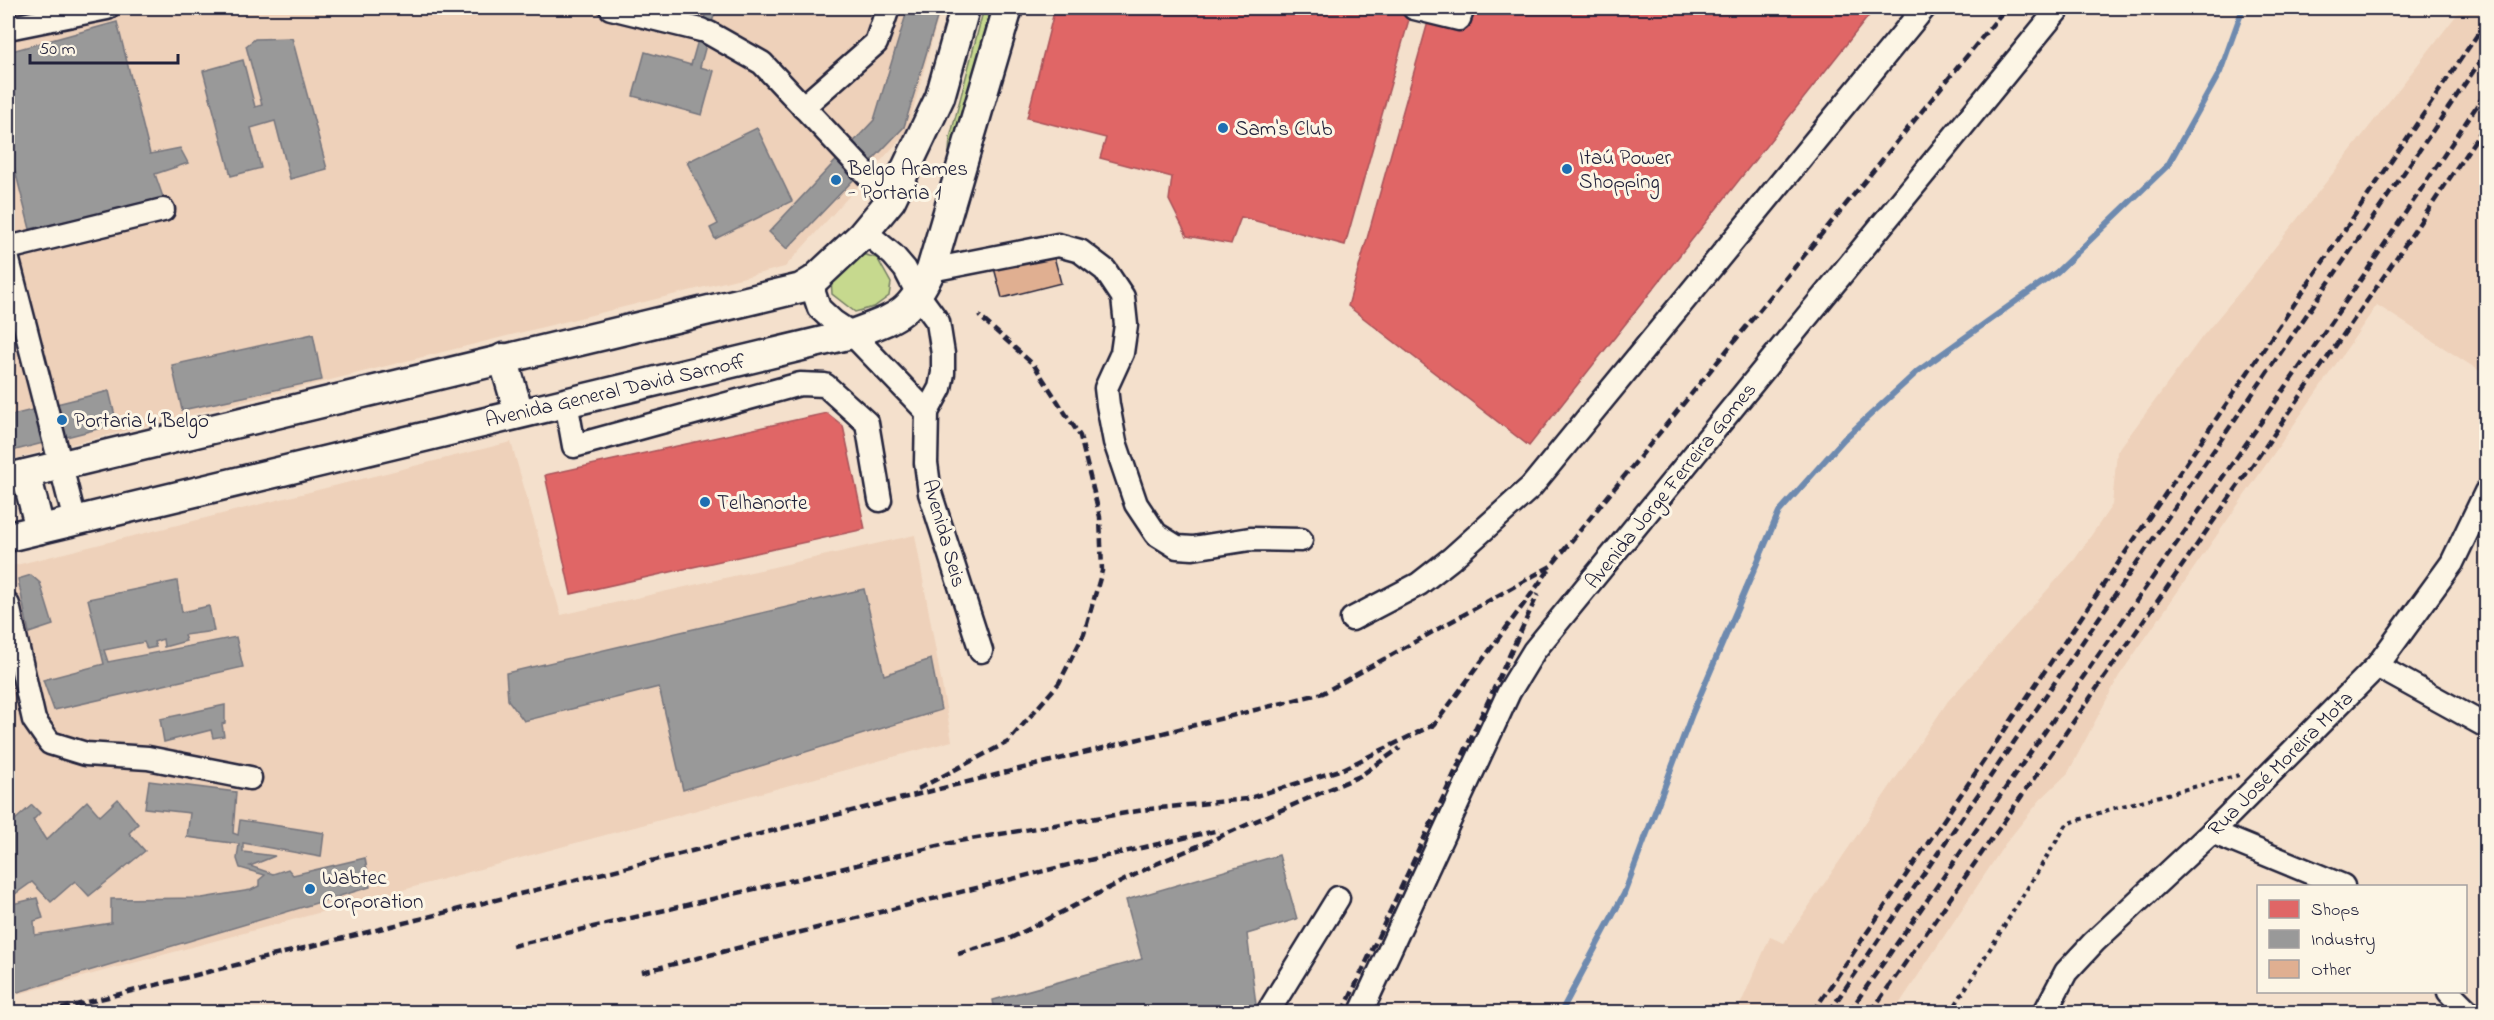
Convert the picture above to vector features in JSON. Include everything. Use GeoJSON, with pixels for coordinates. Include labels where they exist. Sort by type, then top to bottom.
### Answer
{"type":"FeatureCollection","features":[{"type":"Feature","properties":{"kind":"main road"},"geometry":{"type":"LineString","coordinates":[[40,529],[17,476],[801,288],[814,280],[861,236],[891,200],[940,97],[965,8]]}},
{"type":"Feature","properties":{"kind":"main road","name":"Avenida General David Sarnoff"},"geometry":{"type":"LineString","coordinates":[[8,537],[852,334],[903,313],[919,296],[932,270],[1008,8]]}},
{"type":"Feature","properties":{"kind":"main road"},"geometry":{"type":"LineString","coordinates":[[503,358],[519,413]]}},
{"type":"Feature","properties":{"kind":"street"},"geometry":{"type":"LineString","coordinates":[[8,28],[107,8]]}},
{"type":"Feature","properties":{"kind":"street"},"geometry":{"type":"LineString","coordinates":[[611,8],[705,32],[762,63],[891,200]]}},
{"type":"Feature","properties":{"kind":"street"},"geometry":{"type":"LineString","coordinates":[[803,107],[876,43],[888,8]]}},
{"type":"Feature","properties":{"kind":"street"},"geometry":{"type":"LineString","coordinates":[[1414,8],[1459,19],[1463,8]]}},
{"type":"Feature","properties":{"kind":"street"},"geometry":{"type":"LineString","coordinates":[[1352,619],[1419,584],[1451,559],[1531,488],[1924,8]]}},
{"type":"Feature","properties":{"kind":"street","name":"Avenida Jorge Ferreira Gomes"},"geometry":{"type":"LineString","coordinates":[[1361,1012],[1504,703],[1534,651],[2059,8]]}},
{"type":"Feature","properties":{"kind":"street"},"geometry":{"type":"LineString","coordinates":[[8,248],[163,210]]}},
{"type":"Feature","properties":{"kind":"street","name":"Avenida Seis"},"geometry":{"type":"LineString","coordinates":[[861,236],[875,240],[893,255],[905,269],[919,296],[938,322],[943,354],[943,373],[939,388],[927,412],[926,463],[930,493],[981,651]]}},
{"type":"Feature","properties":{"kind":"street"},"geometry":{"type":"LineString","coordinates":[[932,270],[1058,245],[1080,251],[1105,270],[1123,297],[1126,325],[1122,353],[1106,388],[1108,405],[1115,442],[1136,504],[1155,534],[1177,547],[1193,548],[1251,539],[1301,540]]}},
{"type":"Feature","properties":{"kind":"street"},"geometry":{"type":"LineString","coordinates":[[8,260],[75,520]]}},
{"type":"Feature","properties":{"kind":"street"},"geometry":{"type":"LineString","coordinates":[[814,280],[814,293],[819,308],[852,334],[927,412]]}},
{"type":"Feature","properties":{"kind":"street"},"geometry":{"type":"LineString","coordinates":[[566,402],[574,446],[800,384],[825,385],[867,423],[880,500]]}},
{"type":"Feature","properties":{"kind":"street","name":"Rua José Moreira Mota"},"geometry":{"type":"LineString","coordinates":[[2045,1012],[2066,972],[2094,942],[2212,832],[2377,666],[2452,563],[2487,492]]}},
{"type":"Feature","properties":{"kind":"street"},"geometry":{"type":"LineString","coordinates":[[8,605],[34,720],[50,743],[86,754],[148,758],[250,778]]}},
{"type":"Feature","properties":{"kind":"street"},"geometry":{"type":"LineString","coordinates":[[2377,666],[2487,726]]}},
{"type":"Feature","properties":{"kind":"street"},"geometry":{"type":"LineString","coordinates":[[2212,832],[2341,885]]}},
{"type":"Feature","properties":{"kind":"street"},"geometry":{"type":"LineString","coordinates":[[1268,1012],[1338,898]]}},
{"type":"Feature","properties":{"kind":"street"},"geometry":{"type":"LineString","coordinates":[[2450,993],[2469,1012]]}},
{"type":"Feature","properties":{"kind":"path"},"geometry":{"type":"LineString","coordinates":[[1951,1012],[2067,824],[2111,809],[2278,765]]}},
{"type":"Feature","properties":{"kind":"shaded area"},"geometry":{"type":"Polygon","coordinates":[[[8,8],[941,8],[907,132],[785,267],[8,460],[8,8]]]}},
{"type":"Feature","properties":{"kind":"shaded area"},"geometry":{"type":"Polygon","coordinates":[[[2462,8],[2486,8],[2486,375],[2377,305],[2119,676],[2068,773],[2041,799],[2005,844],[1894,1012],[1737,1012],[1770,937],[1784,943],[1948,701],[2075,559],[2112,505],[2117,452],[2202,337],[2248,282],[2462,8]]]}},
{"type":"Feature","properties":{"kind":"shaded area"},"geometry":{"type":"Polygon","coordinates":[[[511,442],[561,615],[915,535],[952,741],[8,997],[8,567],[511,442]]]}},
{"type":"Feature","properties":{"kind":"green space"},"geometry":{"type":"Polygon","coordinates":[[[984,8],[1001,8],[947,180],[950,138],[984,8]]]}},
{"type":"Feature","properties":{"kind":"green space"},"geometry":{"type":"Polygon","coordinates":[[[858,253],[877,258],[891,283],[889,296],[874,307],[855,312],[832,294],[831,278],[858,253]]]}},
{"type":"Feature","properties":{"kind":"building: Shops","name":"Sam's Club"},"geometry":{"type":"Polygon","coordinates":[[[1055,8],[1380,8],[1410,16],[1345,245],[1241,217],[1231,244],[1187,236],[1169,200],[1172,177],[1100,158],[1106,138],[1027,118],[1055,8]]]}},
{"type":"Feature","properties":{"kind":"building: Shops","name":"Itaú Power Shopping"},"geometry":{"type":"Polygon","coordinates":[[[1467,8],[1875,8],[1529,446],[1348,306],[1428,22],[1458,32],[1467,8]]]}},
{"type":"Feature","properties":{"kind":"building: Shops","name":"Telhanorte"},"geometry":{"type":"Polygon","coordinates":[[[827,413],[843,426],[865,529],[571,594],[545,475],[827,413]]]}},
{"type":"Feature","properties":{"kind":"building: Industry"},"geometry":{"type":"Polygon","coordinates":[[[707,8],[716,8],[700,67],[714,71],[702,115],[633,96],[645,52],[691,65],[707,8]]]}},
{"type":"Feature","properties":{"kind":"building: Industry","name":"Belgo Arames - Portaria 1"},"geometry":{"type":"Polygon","coordinates":[[[908,8],[940,8],[904,127],[787,249],[769,232],[874,120],[908,8]]]}},
{"type":"Feature","properties":{"kind":"building: Industry"},"geometry":{"type":"Polygon","coordinates":[[[117,22],[150,154],[180,148],[188,163],[155,174],[164,200],[30,229],[8,143],[8,52],[117,22]]]}},
{"type":"Feature","properties":{"kind":"building: Industry"},"geometry":{"type":"Polygon","coordinates":[[[292,38],[327,169],[290,179],[275,121],[251,128],[261,168],[231,176],[203,71],[243,60],[255,107],[262,105],[246,46],[255,39],[292,38]]]}},
{"type":"Feature","properties":{"kind":"building: Industry"},"geometry":{"type":"Polygon","coordinates":[[[757,128],[792,201],[715,239],[710,228],[718,224],[687,162],[757,128]]]}},
{"type":"Feature","properties":{"kind":"building: Industry"},"geometry":{"type":"Polygon","coordinates":[[[313,334],[322,380],[182,410],[172,365],[313,334]]]}},
{"type":"Feature","properties":{"kind":"building: Industry","name":"Portaria 4 Belgo"},"geometry":{"type":"Polygon","coordinates":[[[109,391],[117,424],[8,452],[8,416],[109,391]]]}},
{"type":"Feature","properties":{"kind":"building: Industry"},"geometry":{"type":"Polygon","coordinates":[[[31,575],[40,583],[53,625],[29,633],[18,579],[31,575]]]}},
{"type":"Feature","properties":{"kind":"building: Industry"},"geometry":{"type":"Polygon","coordinates":[[[177,581],[182,612],[209,606],[214,631],[184,635],[186,641],[164,647],[163,639],[154,642],[156,647],[147,649],[144,642],[104,650],[108,662],[236,637],[243,667],[54,710],[43,680],[104,664],[88,599],[177,581]]]}},
{"type":"Feature","properties":{"kind":"building: Industry"},"geometry":{"type":"Polygon","coordinates":[[[864,589],[884,675],[931,659],[941,710],[683,790],[659,687],[524,721],[508,700],[506,673],[864,589]]]}},
{"type":"Feature","properties":{"kind":"building: Industry"},"geometry":{"type":"Polygon","coordinates":[[[225,705],[225,723],[222,724],[224,736],[213,738],[211,730],[164,742],[160,719],[225,705]]]}},
{"type":"Feature","properties":{"kind":"building: Industry","name":"Wabtec Corporation"},"geometry":{"type":"Polygon","coordinates":[[[149,781],[236,792],[233,833],[238,835],[240,820],[324,833],[321,857],[243,843],[243,852],[275,856],[250,866],[273,874],[288,869],[293,875],[365,858],[370,887],[8,995],[8,905],[37,898],[43,918],[34,921],[35,935],[111,923],[111,899],[202,898],[251,890],[259,886],[259,880],[265,875],[240,868],[237,859],[239,844],[187,837],[190,813],[145,808],[149,781]]]}},
{"type":"Feature","properties":{"kind":"building: Industry"},"geometry":{"type":"Polygon","coordinates":[[[118,799],[138,824],[129,833],[145,851],[89,896],[75,881],[51,902],[32,882],[8,899],[8,826],[32,805],[40,813],[33,820],[46,840],[87,801],[100,816],[118,799]]]}},
{"type":"Feature","properties":{"kind":"building: Industry"},"geometry":{"type":"Polygon","coordinates":[[[1279,855],[1297,919],[1247,934],[1257,1012],[995,1012],[993,1000],[1142,959],[1126,900],[1279,855]]]}},
{"type":"Feature","properties":{"kind":"building: Industry"},"geometry":{"type":"Polygon","coordinates":[[[233,1005],[235,1012],[199,1012],[233,1005]]]}},
{"type":"Feature","properties":{"kind":"building: Other"},"geometry":{"type":"Polygon","coordinates":[[[1052,249],[1061,283],[1002,298],[993,264],[1052,249]]]}},
{"type":"Feature","properties":{"kind":"waterway"},"geometry":{"type":"LineString","coordinates":[[1561,1012],[1624,894],[1692,714],[1779,512],[1844,439],[1918,371],[2057,272],[2168,165],[2220,72],[2243,8]]}},
{"type":"Feature","properties":{"kind":"railway"},"geometry":{"type":"LineString","coordinates":[[48,1012],[1323,693],[1551,566],[2006,8]]}},
{"type":"Feature","properties":{"kind":"railway"},"geometry":{"type":"LineString","coordinates":[[1813,1012],[2486,22]]}},
{"type":"Feature","properties":{"kind":"railway"},"geometry":{"type":"LineString","coordinates":[[1829,1012],[2486,53]]}},
{"type":"Feature","properties":{"kind":"railway"},"geometry":{"type":"LineString","coordinates":[[1849,1012],[2364,275],[2486,92]]}},
{"type":"Feature","properties":{"kind":"railway"},"geometry":{"type":"LineString","coordinates":[[1871,1012],[2378,285],[2486,124]]}},
{"type":"Feature","properties":{"kind":"railway"},"geometry":{"type":"LineString","coordinates":[[918,789],[1008,742],[1059,683],[1084,634],[1102,571],[1100,517],[1080,436],[1034,365],[979,316]]}},
{"type":"Feature","properties":{"kind":"railway"},"geometry":{"type":"LineString","coordinates":[[1430,727],[1435,724],[1549,570]]}},
{"type":"Feature","properties":{"kind":"railway"},"geometry":{"type":"LineString","coordinates":[[1343,1012],[1538,594]]}},
{"type":"Feature","properties":{"kind":"railway"},"geometry":{"type":"LineString","coordinates":[[512,946],[959,841],[1150,809],[1246,799],[1343,769],[1435,724]]}},
{"type":"Feature","properties":{"kind":"railway"},"geometry":{"type":"LineString","coordinates":[[958,954],[1009,939],[1154,865],[1360,776],[1400,748]]}},
{"type":"Feature","properties":{"kind":"railway"},"geometry":{"type":"LineString","coordinates":[[642,972],[1072,864],[1219,830]]}},
{"type":"Feature","properties":{"kind":"place","name":"Sam's Club"},"geometry":{"type":"Point","coordinates":[1223,128]}},
{"type":"Feature","properties":{"kind":"place","name":"Itaú Power Shopping"},"geometry":{"type":"Point","coordinates":[1567,169]}},
{"type":"Feature","properties":{"kind":"place","name":"Belgo Arames - Portaria 1"},"geometry":{"type":"Point","coordinates":[836,180]}},
{"type":"Feature","properties":{"kind":"place","name":"Portaria 4 Belgo"},"geometry":{"type":"Point","coordinates":[62,420]}},
{"type":"Feature","properties":{"kind":"place","name":"Telhanorte"},"geometry":{"type":"Point","coordinates":[705,502]}},
{"type":"Feature","properties":{"kind":"place","name":"Wabtec Corporation"},"geometry":{"type":"Point","coordinates":[310,889]}}]}
